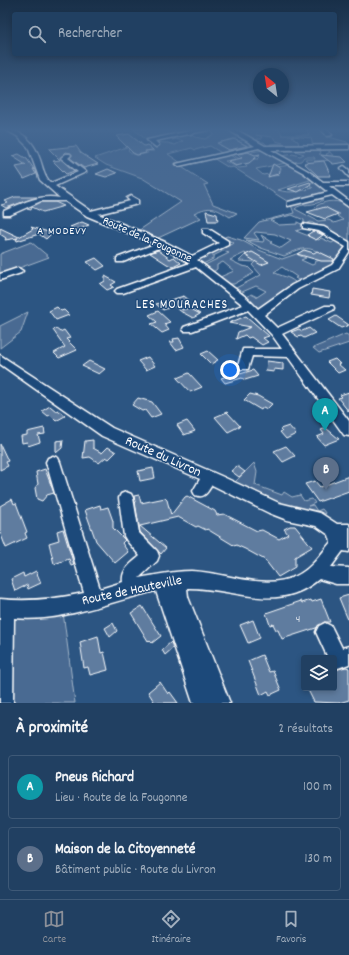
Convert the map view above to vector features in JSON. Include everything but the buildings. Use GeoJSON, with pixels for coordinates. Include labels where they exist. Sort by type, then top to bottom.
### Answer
{"type":"FeatureCollection","features":[{"type":"Feature","properties":{"kind":"street","name":"Route de la Fougonne"},"geometry":{"type":"LineString","coordinates":[[36,162],[41,178],[65,198],[90,214],[162,244],[195,261],[254,310],[276,333],[292,353],[349,431]]}},
{"type":"Feature","properties":{"kind":"street"},"geometry":{"type":"LineString","coordinates":[[49,186],[83,172],[69,162]]}},
{"type":"Feature","properties":{"kind":"street"},"geometry":{"type":"LineString","coordinates":[[179,164],[190,162]]}},
{"type":"Feature","properties":{"kind":"street"},"geometry":{"type":"LineString","coordinates":[[288,162],[306,172],[349,205]]}},
{"type":"Feature","properties":{"kind":"street"},"geometry":{"type":"LineString","coordinates":[[344,168],[349,175]]}},
{"type":"Feature","properties":{"kind":"street"},"geometry":{"type":"LineString","coordinates":[[322,184],[349,184]]}},
{"type":"Feature","properties":{"kind":"street"},"geometry":{"type":"LineString","coordinates":[[291,204],[332,193]]}},
{"type":"Feature","properties":{"kind":"street"},"geometry":{"type":"LineString","coordinates":[[8,213],[47,198],[59,200],[65,198]]}},
{"type":"Feature","properties":{"kind":"street"},"geometry":{"type":"LineString","coordinates":[[90,214],[135,202],[131,198]]}},
{"type":"Feature","properties":{"kind":"street"},"geometry":{"type":"LineString","coordinates":[[35,202],[44,207]]}},
{"type":"Feature","properties":{"kind":"street"},"geometry":{"type":"LineString","coordinates":[[188,329],[254,310],[335,267],[349,247],[321,230],[306,226]]}},
{"type":"Feature","properties":{"kind":"street"},"geometry":{"type":"LineString","coordinates":[[120,291],[195,261],[226,244],[206,231]]}},
{"type":"Feature","properties":{"kind":"street"},"geometry":{"type":"LineString","coordinates":[[120,260],[162,244]]}},
{"type":"Feature","properties":{"kind":"street"},"geometry":{"type":"LineString","coordinates":[[0,277],[18,271]]}},
{"type":"Feature","properties":{"kind":"street"},"geometry":{"type":"LineString","coordinates":[[276,333],[329,308]]}},
{"type":"Feature","properties":{"kind":"street"},"geometry":{"type":"LineString","coordinates":[[244,366],[247,352],[292,353]]}},
{"type":"Feature","properties":{"kind":"street","name":"Route du Livron"},"geometry":{"type":"LineString","coordinates":[[0,359],[122,439],[209,477],[280,511],[320,520],[344,538]]}},
{"type":"Feature","properties":{"kind":"street"},"geometry":{"type":"LineString","coordinates":[[53,462],[94,598]]}},
{"type":"Feature","properties":{"kind":"street"},"geometry":{"type":"LineString","coordinates":[[200,491],[209,477]]}},
{"type":"Feature","properties":{"kind":"street"},"geometry":{"type":"LineString","coordinates":[[126,498],[132,536],[151,556],[130,576],[132,589]]}},
{"type":"Feature","properties":{"kind":"street","name":"Route de Hauteville"},"geometry":{"type":"LineString","coordinates":[[3,609],[59,606],[169,581],[204,580],[244,588],[269,590],[286,588],[300,584],[318,571],[344,538]]}},
{"type":"Feature","properties":{"kind":"street"},"geometry":{"type":"LineString","coordinates":[[318,571],[336,576],[349,576]]}},
{"type":"Feature","properties":{"kind":"street"},"geometry":{"type":"LineString","coordinates":[[169,581],[203,703]]}},
{"type":"Feature","properties":{"kind":"street"},"geometry":{"type":"LineString","coordinates":[[169,581],[180,597],[220,703]]}},
{"type":"Feature","properties":{"kind":"street"},"geometry":{"type":"LineString","coordinates":[[2,703],[3,609]]}},
{"type":"Feature","properties":{"kind":"street"},"geometry":{"type":"LineString","coordinates":[[325,632],[338,659],[349,655]]}},
{"type":"Feature","properties":{"kind":"shaded area"},"geometry":{"type":"Polygon","coordinates":[[[101,162],[179,162],[181,163],[177,164],[208,184],[204,185],[213,204],[237,213],[230,217],[220,211],[209,208],[205,209],[194,213],[201,218],[156,239],[138,231],[181,202],[142,178],[101,162]]]}},
{"type":"Feature","properties":{"kind":"shaded area"},"geometry":{"type":"Polygon","coordinates":[[[219,162],[227,162],[239,168],[247,167],[243,162],[284,162],[286,163],[256,169],[263,175],[269,174],[273,176],[280,175],[277,172],[280,172],[281,168],[272,170],[271,168],[290,165],[313,179],[278,190],[296,192],[313,188],[305,184],[316,181],[328,192],[290,203],[233,167],[229,168],[219,162]]]}},
{"type":"Feature","properties":{"kind":"shaded area"},"geometry":{"type":"Polygon","coordinates":[[[291,162],[296,162],[305,169],[291,162]]]}},
{"type":"Feature","properties":{"kind":"shaded area"},"geometry":{"type":"Polygon","coordinates":[[[307,162],[315,162],[325,169],[307,162]]]}},
{"type":"Feature","properties":{"kind":"shaded area"},"geometry":{"type":"Polygon","coordinates":[[[318,198],[323,200],[295,209],[318,221],[329,220],[334,223],[343,220],[337,216],[340,214],[323,207],[319,211],[315,207],[319,204],[332,201],[341,202],[349,206],[349,243],[311,222],[306,224],[304,223],[304,220],[292,215],[270,220],[279,225],[297,224],[297,222],[308,227],[296,231],[319,240],[321,238],[332,243],[335,241],[315,231],[322,231],[347,246],[336,263],[301,282],[295,278],[297,277],[282,267],[274,272],[295,282],[294,286],[261,308],[257,307],[246,298],[251,294],[257,297],[266,291],[256,286],[242,292],[244,294],[243,295],[234,289],[261,275],[252,265],[255,262],[239,261],[246,254],[245,253],[230,260],[242,266],[248,267],[254,273],[234,284],[228,284],[220,277],[234,271],[223,262],[217,265],[217,269],[213,272],[205,265],[229,253],[223,251],[213,256],[213,259],[203,264],[197,260],[234,243],[223,238],[227,236],[241,240],[259,250],[282,259],[299,253],[298,255],[306,258],[301,260],[312,265],[316,263],[314,262],[329,257],[311,249],[297,250],[284,256],[261,248],[246,240],[263,242],[264,240],[261,235],[272,242],[270,243],[281,248],[291,241],[275,234],[256,232],[254,233],[259,240],[244,238],[259,222],[294,213],[291,205],[318,198]]]}},
{"type":"Feature","properties":{"kind":"shaded area"},"geometry":{"type":"Polygon","coordinates":[[[31,242],[49,257],[0,275],[0,254],[31,242]]]}},
{"type":"Feature","properties":{"kind":"shaded area"},"geometry":{"type":"Polygon","coordinates":[[[28,312],[21,332],[0,348],[0,326],[28,312]]]}},
{"type":"Feature","properties":{"kind":"shaded area"},"geometry":{"type":"Polygon","coordinates":[[[346,334],[349,336],[349,343],[319,353],[313,348],[346,334]]]}},
{"type":"Feature","properties":{"kind":"shaded area"},"geometry":{"type":"Polygon","coordinates":[[[254,463],[257,472],[255,485],[282,495],[284,492],[292,497],[300,495],[304,501],[312,499],[315,503],[308,506],[313,505],[317,511],[322,509],[326,514],[281,504],[234,483],[254,463]]]}},
{"type":"Feature","properties":{"kind":"shaded area"},"geometry":{"type":"Polygon","coordinates":[[[63,612],[75,703],[8,703],[11,619],[63,612]]]}},
{"type":"Feature","properties":{"kind":"place","name":"Pneus Richard"},"geometry":{"type":"Point","coordinates":[325,431]}},
{"type":"Feature","properties":{"kind":"place","name":"Maison de la Citoyenneté"},"geometry":{"type":"Point","coordinates":[326,490]}},
{"type":"Feature","properties":{"kind":"district","name":"A MODEVY"},"geometry":{"type":"Point","coordinates":[62,232]}},
{"type":"Feature","properties":{"kind":"district","name":"LES MOURACHES"},"geometry":{"type":"Point","coordinates":[182,305]}}]}
